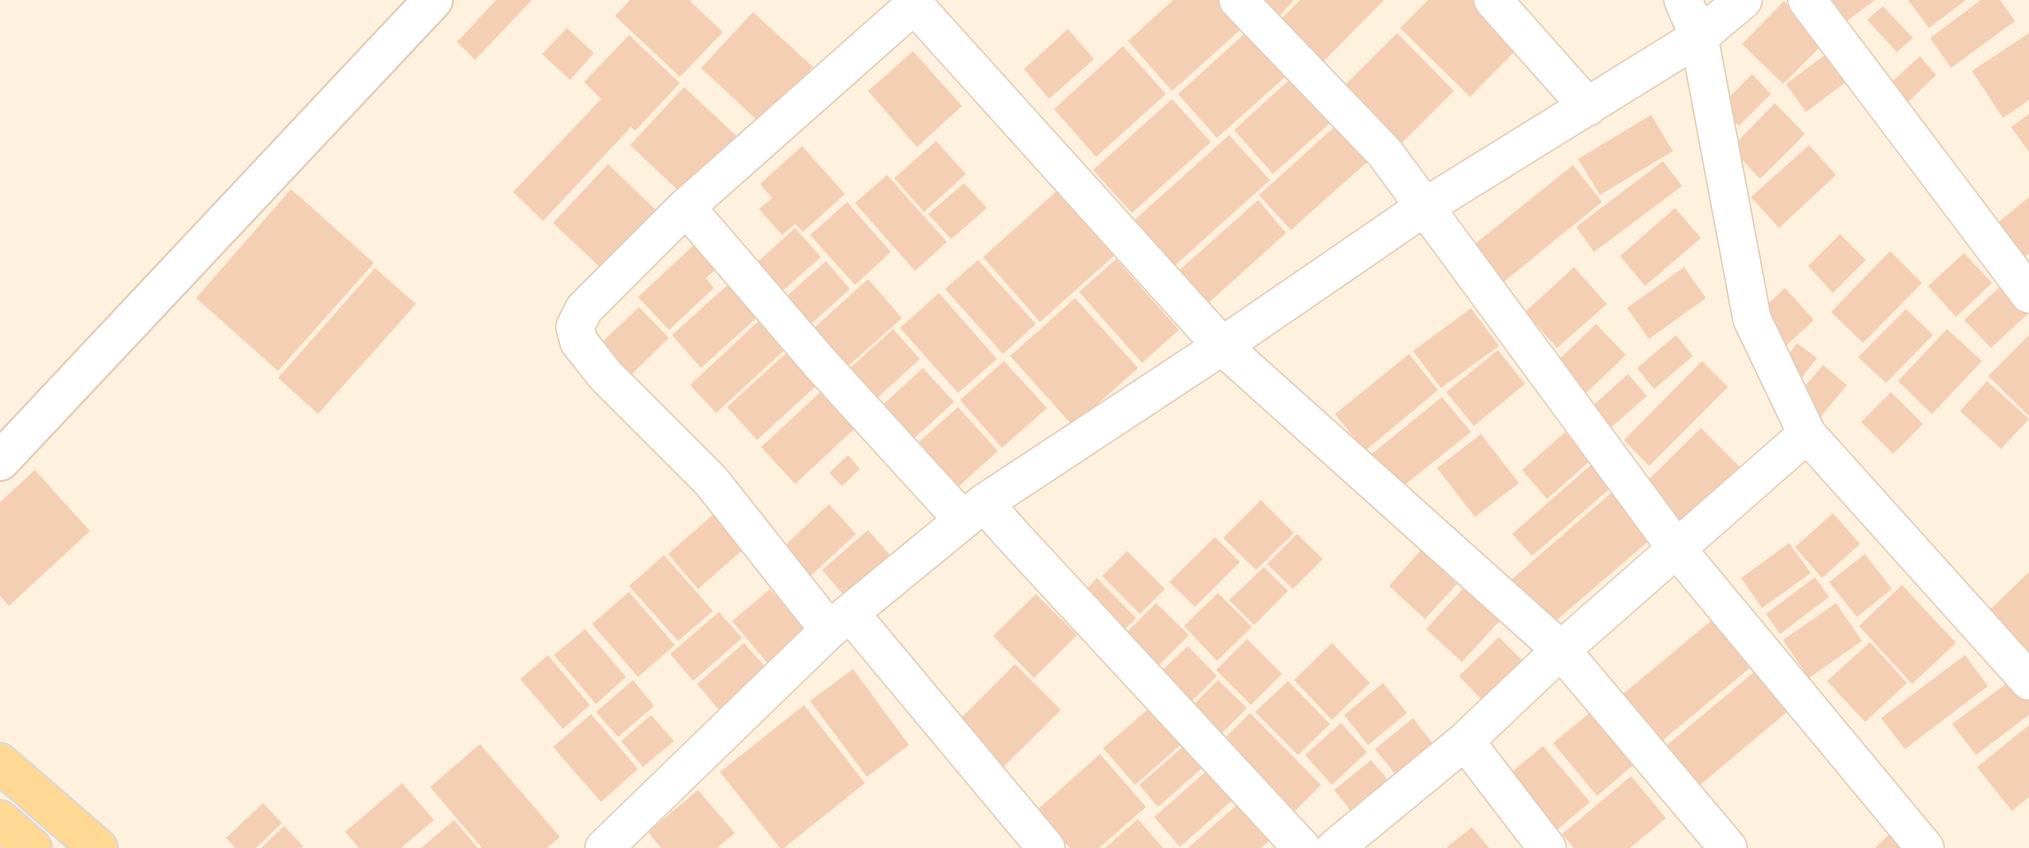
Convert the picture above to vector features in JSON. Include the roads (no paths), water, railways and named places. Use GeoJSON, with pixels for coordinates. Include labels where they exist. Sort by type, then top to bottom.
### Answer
{"type":"FeatureCollection","features":[{"type":"Feature","properties":{"kind":"main road"},"geometry":{"type":"LineString","coordinates":[[0,763],[98,848]]}},
{"type":"Feature","properties":{"kind":"main road"},"geometry":{"type":"LineString","coordinates":[[0,820],[32,848]]}},
{"type":"Feature","properties":{"kind":"street"},"geometry":{"type":"LineString","coordinates":[[0,461],[433,0]]}},
{"type":"Feature","properties":{"kind":"street"},"geometry":{"type":"LineString","coordinates":[[1238,0],[1372,138],[1676,548],[1924,848]]}},
{"type":"Feature","properties":{"kind":"street"},"geometry":{"type":"LineString","coordinates":[[1493,0],[1588,107]]}},
{"type":"Feature","properties":{"kind":"street"},"geometry":{"type":"LineString","coordinates":[[1683,0],[1699,37],[1752,319],[1807,435],[2029,681]]}},
{"type":"Feature","properties":{"kind":"street"},"geometry":{"type":"LineString","coordinates":[[604,848],[840,622],[974,511],[1423,208],[1699,37],[1743,0]]}},
{"type":"Feature","properties":{"kind":"street"},"geometry":{"type":"LineString","coordinates":[[1807,0],[2029,294]]}},
{"type":"Feature","properties":{"kind":"street"},"geometry":{"type":"LineString","coordinates":[[1046,848],[711,481],[606,376],[579,342],[575,327],[584,309],[685,207],[912,2],[1222,346],[1561,650],[1728,848]]}},
{"type":"Feature","properties":{"kind":"street"},"geometry":{"type":"LineString","coordinates":[[685,207],[820,363],[974,511],[1014,537],[1302,848]]}},
{"type":"Feature","properties":{"kind":"street"},"geometry":{"type":"LineString","coordinates":[[1335,848],[1465,741],[1561,650],[1807,435]]}},
{"type":"Feature","properties":{"kind":"street"},"geometry":{"type":"LineString","coordinates":[[1465,741],[1547,848]]}}]}
